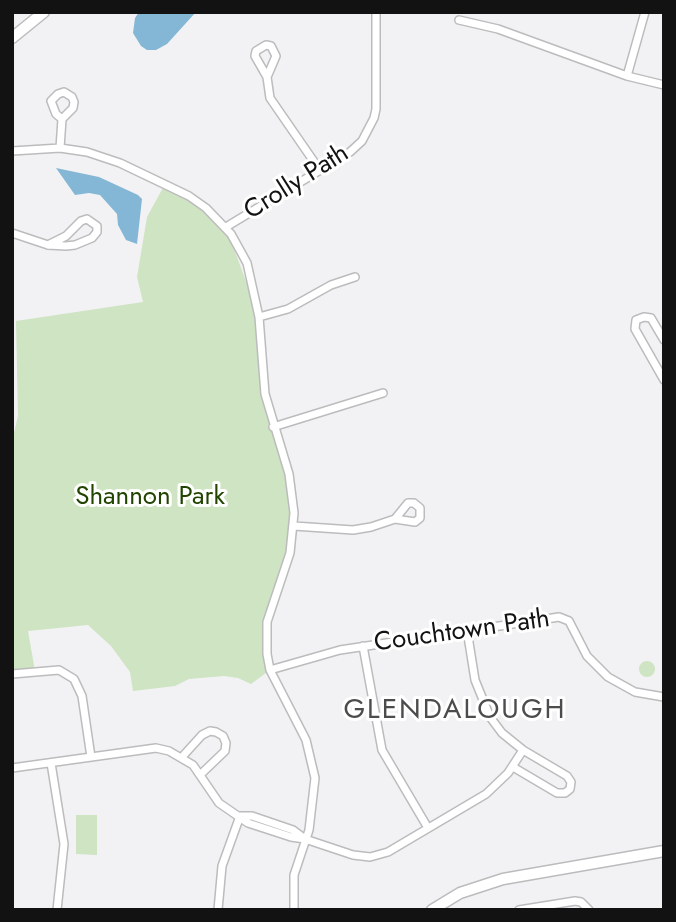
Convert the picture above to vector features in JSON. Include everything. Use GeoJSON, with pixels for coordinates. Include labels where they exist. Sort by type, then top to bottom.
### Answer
{"type":"FeatureCollection","features":[{"type":"Feature","properties":{"kind":"street"},"geometry":{"type":"LineString","coordinates":[[12,38],[44,12]]}},
{"type":"Feature","properties":{"kind":"street","name":"Crolly Path"},"geometry":{"type":"LineString","coordinates":[[226,227],[356,147],[367,134],[374,118],[376,101],[376,12]]}},
{"type":"Feature","properties":{"kind":"street"},"geometry":{"type":"LineString","coordinates":[[627,76],[645,12]]}},
{"type":"Feature","properties":{"kind":"street"},"geometry":{"type":"LineString","coordinates":[[459,20],[498,29],[627,76],[664,85]]}},
{"type":"Feature","properties":{"kind":"street"},"geometry":{"type":"LineString","coordinates":[[267,77],[270,99],[319,169]]}},
{"type":"Feature","properties":{"kind":"street"},"geometry":{"type":"LineString","coordinates":[[60,148],[62,119]]}},
{"type":"Feature","properties":{"kind":"street"},"geometry":{"type":"LineString","coordinates":[[12,151],[60,148],[87,152],[120,163],[189,196],[215,215],[239,245],[247,263],[260,317],[262,378],[292,490],[294,527],[290,553],[267,622],[266,648],[270,670],[298,722],[312,760],[315,793],[311,821],[294,875],[294,910]]}},
{"type":"Feature","properties":{"kind":"street"},"geometry":{"type":"LineString","coordinates":[[12,233],[48,245],[66,246],[84,242],[97,232],[97,226],[86,219],[80,221],[66,236],[48,245]]}},
{"type":"Feature","properties":{"kind":"street"},"geometry":{"type":"LineString","coordinates":[[260,317],[288,309],[320,291],[355,277]]}},
{"type":"Feature","properties":{"kind":"street"},"geometry":{"type":"LineString","coordinates":[[663,378],[635,329],[636,320],[651,318],[664,340]]}},
{"type":"Feature","properties":{"kind":"street"},"geometry":{"type":"LineString","coordinates":[[273,426],[383,393]]}},
{"type":"Feature","properties":{"kind":"street"},"geometry":{"type":"LineString","coordinates":[[294,527],[353,530],[396,519]]}},
{"type":"Feature","properties":{"kind":"street","name":"Couchtown Path"},"geometry":{"type":"LineString","coordinates":[[270,670],[334,651],[563,618],[571,625],[587,656],[608,677],[635,692],[664,697]]}},
{"type":"Feature","properties":{"kind":"street"},"geometry":{"type":"LineString","coordinates":[[467,631],[473,674],[483,704],[502,733],[523,750],[567,776],[571,782],[570,789],[565,793],[557,793],[513,767]]}},
{"type":"Feature","properties":{"kind":"street"},"geometry":{"type":"LineString","coordinates":[[363,646],[382,750],[428,828]]}},
{"type":"Feature","properties":{"kind":"street"},"geometry":{"type":"LineString","coordinates":[[12,674],[59,670],[74,679],[82,696],[91,757]]}},
{"type":"Feature","properties":{"kind":"street"},"geometry":{"type":"LineString","coordinates":[[182,757],[202,735],[210,731],[223,736],[225,751],[200,775]]}},
{"type":"Feature","properties":{"kind":"street"},"geometry":{"type":"LineString","coordinates":[[12,768],[156,748],[182,757],[193,765],[219,803],[240,816],[252,816],[293,830],[305,839],[353,855],[370,857],[388,852],[486,793],[513,767],[523,750]]}},
{"type":"Feature","properties":{"kind":"street"},"geometry":{"type":"LineString","coordinates":[[51,763],[64,844],[57,910]]}},
{"type":"Feature","properties":{"kind":"street"},"geometry":{"type":"LineString","coordinates":[[218,910],[222,866],[240,816]]}},
{"type":"Feature","properties":{"kind":"street"},"geometry":{"type":"LineString","coordinates":[[432,910],[460,893],[503,879],[664,852]]}},
{"type":"Feature","properties":{"kind":"street"},"geometry":{"type":"LineString","coordinates":[[519,910],[575,901],[588,908]]}},
{"type":"Feature","properties":{"kind":"green space","name":"Shannon Park"},"geometry":{"type":"Polygon","coordinates":[[[165,184],[226,227],[259,317],[262,378],[291,484],[294,527],[267,622],[270,670],[251,684],[224,676],[189,679],[175,686],[133,691],[130,672],[111,646],[88,625],[28,631],[35,671],[12,674],[12,441],[18,416],[16,321],[143,302],[137,277],[147,217],[165,184]]]}},
{"type":"Feature","properties":{"kind":"green space"},"geometry":{"type":"Polygon","coordinates":[[[644,661],[650,661],[655,669],[653,675],[644,677],[639,672],[639,666],[644,661]]]}},
{"type":"Feature","properties":{"kind":"green space"},"geometry":{"type":"Polygon","coordinates":[[[76,815],[97,815],[97,855],[76,854],[76,815]]]}},
{"type":"Feature","properties":{"kind":"water"},"geometry":{"type":"Polygon","coordinates":[[[139,12],[196,12],[167,44],[156,50],[147,50],[133,33],[135,18],[139,12]]]}},
{"type":"Feature","properties":{"kind":"water"},"geometry":{"type":"Polygon","coordinates":[[[56,168],[99,177],[138,195],[142,199],[137,244],[126,240],[118,225],[117,214],[100,195],[75,195],[56,168]]]}},
{"type":"Feature","properties":{"kind":"district","name":"GLENDALOUGH"},"geometry":{"type":"Point","coordinates":[455,711]}}]}
